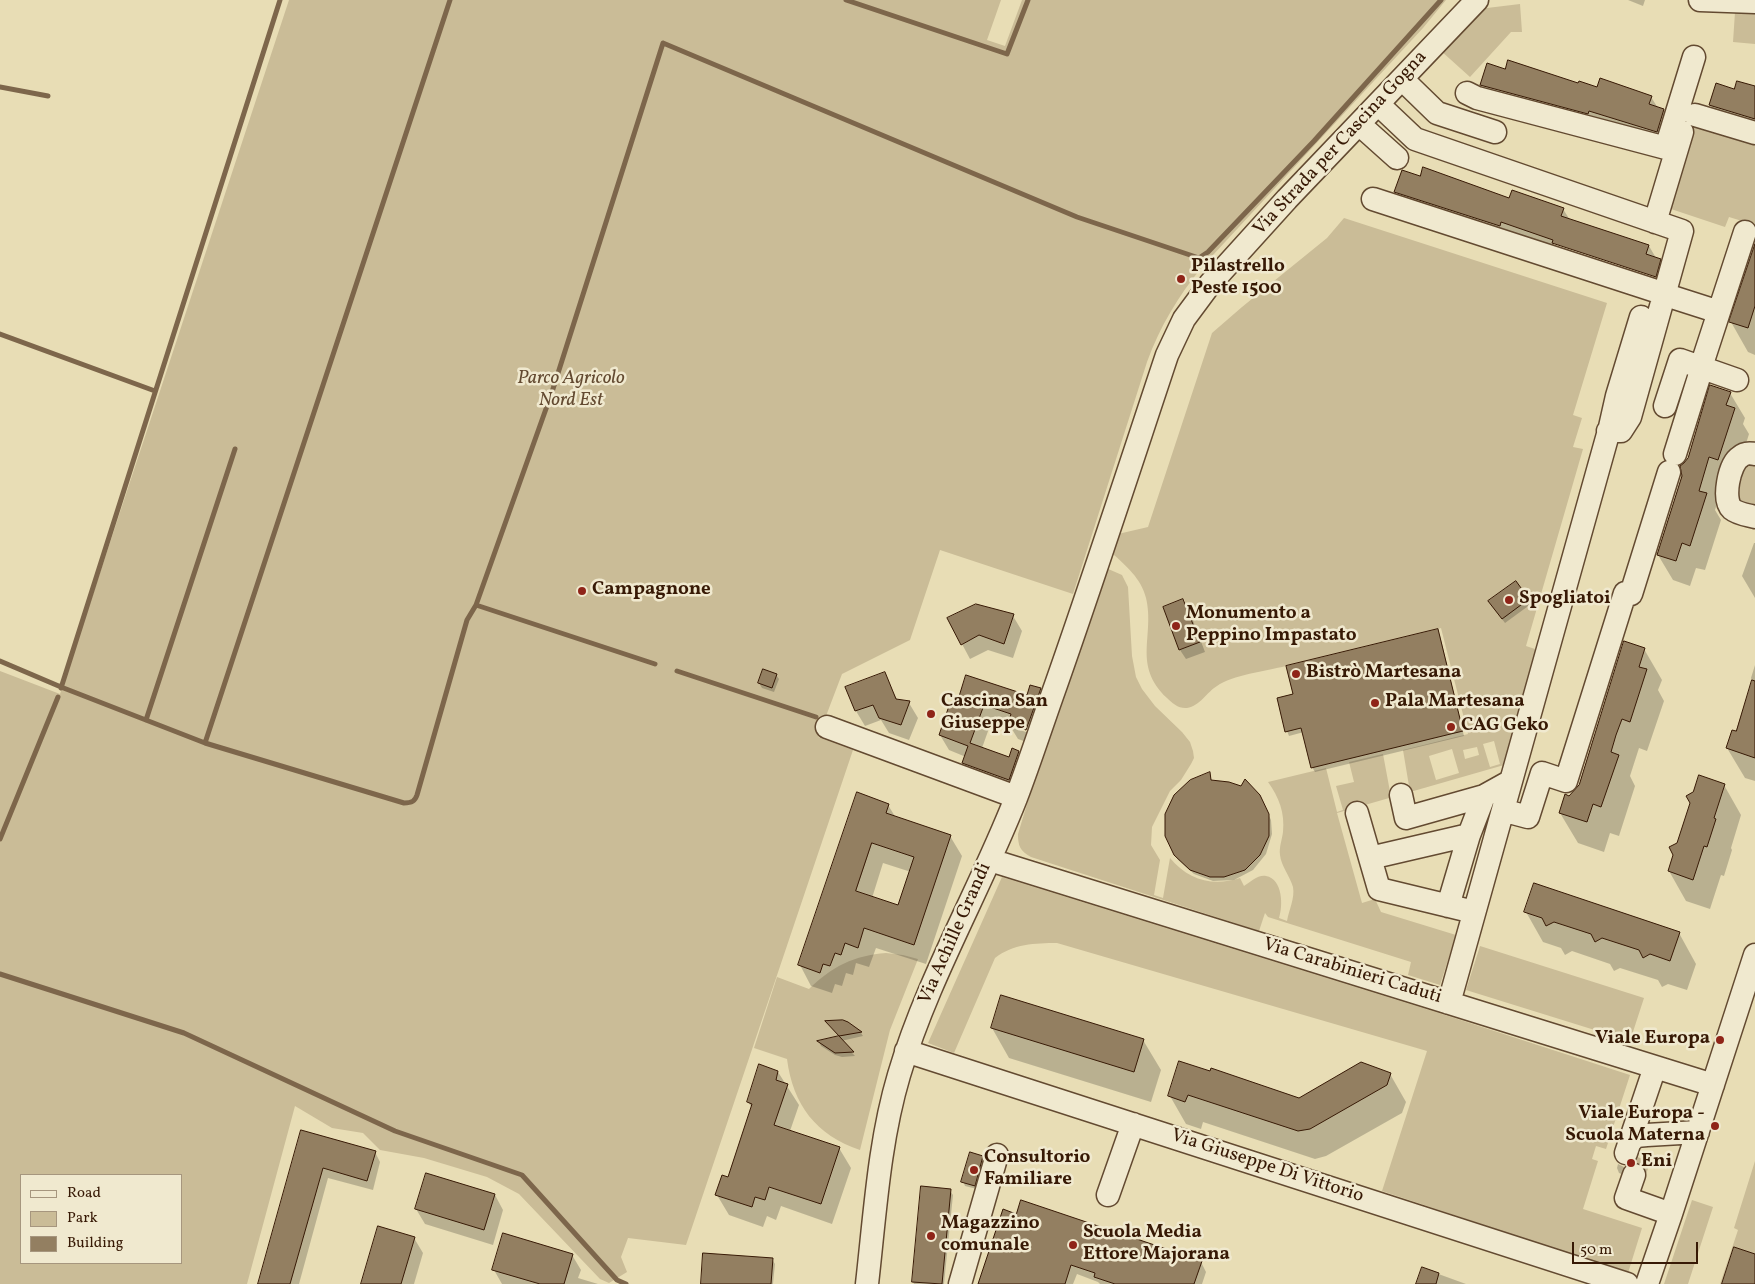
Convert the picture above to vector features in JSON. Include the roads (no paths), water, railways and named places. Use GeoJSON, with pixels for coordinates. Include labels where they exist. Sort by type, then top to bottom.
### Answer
{"type":"FeatureCollection","features":[{"type":"Feature","properties":{"kind":"street","name":"Via Strada per Cascina Gogna"},"geometry":{"type":"LineString","coordinates":[[1087,595],[1167,355],[1184,319],[1216,276],[1477,0]]}},
{"type":"Feature","properties":{"kind":"street"},"geometry":{"type":"LineString","coordinates":[[1700,0],[1755,2]]}},
{"type":"Feature","properties":{"kind":"street"},"geometry":{"type":"LineString","coordinates":[[1466,93],[1476,98],[1666,148],[1699,59],[1655,222]]}},
{"type":"Feature","properties":{"kind":"street"},"geometry":{"type":"LineString","coordinates":[[1402,79],[1438,113],[1495,132]]}},
{"type":"Feature","properties":{"kind":"street"},"geometry":{"type":"LineString","coordinates":[[1378,104],[1415,138],[1682,231],[1630,417],[1621,431],[1608,431]]}},
{"type":"Feature","properties":{"kind":"street"},"geometry":{"type":"LineString","coordinates":[[1695,115],[1755,133]]}},
{"type":"Feature","properties":{"kind":"street"},"geometry":{"type":"LineString","coordinates":[[1359,124],[1398,158]]}},
{"type":"Feature","properties":{"kind":"street"},"geometry":{"type":"LineString","coordinates":[[1373,199],[1719,312]]}},
{"type":"Feature","properties":{"kind":"street"},"geometry":{"type":"LineString","coordinates":[[1513,812],[1528,817],[1542,773],[1566,781],[1625,593],[1630,594],[1745,232]]}},
{"type":"Feature","properties":{"kind":"street"},"geometry":{"type":"LineString","coordinates":[[1449,1003],[1608,431],[1616,396],[1641,317]]}},
{"type":"Feature","properties":{"kind":"street"},"geometry":{"type":"LineString","coordinates":[[1665,406],[1680,360],[1700,372],[1737,380]]}},
{"type":"Feature","properties":{"kind":"street"},"geometry":{"type":"LineString","coordinates":[[1755,454],[1744,454],[1736,460],[1726,494],[1732,509],[1755,517]]}},
{"type":"Feature","properties":{"kind":"street","name":"Via Achille Grandi"},"geometry":{"type":"LineString","coordinates":[[868,1284],[884,1139],[896,1083],[906,1051],[920,1014],[990,860],[1016,797],[1087,595]]}},
{"type":"Feature","properties":{"kind":"street"},"geometry":{"type":"LineString","coordinates":[[827,727],[1016,797]]}},
{"type":"Feature","properties":{"kind":"street"},"geometry":{"type":"LineString","coordinates":[[1400,795],[1406,818],[1484,796],[1511,781]]}},
{"type":"Feature","properties":{"kind":"street"},"geometry":{"type":"LineString","coordinates":[[1448,906],[1469,835],[1484,796]]}},
{"type":"Feature","properties":{"kind":"street"},"geometry":{"type":"LineString","coordinates":[[1357,813],[1379,889],[1474,912]]}},
{"type":"Feature","properties":{"kind":"street"},"geometry":{"type":"LineString","coordinates":[[1370,858],[1469,835]]}},
{"type":"Feature","properties":{"kind":"street","name":"Via Carabinieri Caduti"},"geometry":{"type":"LineString","coordinates":[[990,860],[1713,1085]]}},
{"type":"Feature","properties":{"kind":"street"},"geometry":{"type":"LineString","coordinates":[[1647,1284],[1755,955]]}},
{"type":"Feature","properties":{"kind":"street","name":"Via Giuseppe Di Vittorio"},"geometry":{"type":"LineString","coordinates":[[906,1051],[1628,1284]]}},
{"type":"Feature","properties":{"kind":"street"},"geometry":{"type":"LineString","coordinates":[[1655,1067],[1644,1101],[1633,1155],[1615,1188],[1626,1198],[1671,1214]]}},
{"type":"Feature","properties":{"kind":"street"},"geometry":{"type":"LineString","coordinates":[[1108,1195],[1133,1124]]}},
{"type":"Feature","properties":{"kind":"street"},"geometry":{"type":"LineString","coordinates":[[1633,1155],[1698,1132]]}},
{"type":"Feature","properties":{"kind":"street"},"geometry":{"type":"LineString","coordinates":[[960,1284],[997,1155]]}},
{"type":"Feature","properties":{"kind":"waterway"},"geometry":{"type":"LineString","coordinates":[[61,688],[280,0]]}},
{"type":"Feature","properties":{"kind":"waterway"},"geometry":{"type":"LineString","coordinates":[[205,743],[450,0]]}},
{"type":"Feature","properties":{"kind":"waterway"},"geometry":{"type":"LineString","coordinates":[[846,0],[1007,54],[1028,0]]}},
{"type":"Feature","properties":{"kind":"waterway"},"geometry":{"type":"LineString","coordinates":[[0,661],[205,743],[404,803],[411,802],[417,795],[467,620],[476,605],[552,392],[663,43],[1077,217],[1199,258],[1208,252],[1314,141],[1441,0]]}},
{"type":"Feature","properties":{"kind":"waterway"},"geometry":{"type":"LineString","coordinates":[[0,87],[48,96]]}},
{"type":"Feature","properties":{"kind":"waterway"},"geometry":{"type":"LineString","coordinates":[[0,334],[155,391]]}},
{"type":"Feature","properties":{"kind":"waterway"},"geometry":{"type":"LineString","coordinates":[[146,720],[235,449]]}},
{"type":"Feature","properties":{"kind":"waterway"},"geometry":{"type":"LineString","coordinates":[[476,605],[655,664]]}},
{"type":"Feature","properties":{"kind":"waterway"},"geometry":{"type":"LineString","coordinates":[[677,671],[816,717]]}},
{"type":"Feature","properties":{"kind":"waterway"},"geometry":{"type":"LineString","coordinates":[[0,839],[58,697]]}},
{"type":"Feature","properties":{"kind":"waterway"},"geometry":{"type":"LineString","coordinates":[[0,974],[184,1033],[395,1131],[522,1175],[617,1280],[626,1284]]}},
{"type":"Feature","properties":{"kind":"tunnel"},"geometry":{"type":"LineString","coordinates":[[1634,1175],[1640,1158]]}},
{"type":"Feature","properties":{"kind":"place","name":"Pilastrello Peste 1500"},"geometry":{"type":"Point","coordinates":[1181,279]}},
{"type":"Feature","properties":{"kind":"place","name":"Campagnone"},"geometry":{"type":"Point","coordinates":[582,591]}},
{"type":"Feature","properties":{"kind":"place","name":"Spogliatoi"},"geometry":{"type":"Point","coordinates":[1509,600]}},
{"type":"Feature","properties":{"kind":"place","name":"Monumento a Peppino Impastato"},"geometry":{"type":"Point","coordinates":[1176,626]}},
{"type":"Feature","properties":{"kind":"place","name":"Bistrò Martesana"},"geometry":{"type":"Point","coordinates":[1296,674]}},
{"type":"Feature","properties":{"kind":"place","name":"Pala Martesana"},"geometry":{"type":"Point","coordinates":[1375,703]}},
{"type":"Feature","properties":{"kind":"place","name":"Cascina San Giuseppe"},"geometry":{"type":"Point","coordinates":[931,714]}},
{"type":"Feature","properties":{"kind":"place","name":"CAG Geko"},"geometry":{"type":"Point","coordinates":[1451,727]}},
{"type":"Feature","properties":{"kind":"place","name":"Viale Europa"},"geometry":{"type":"Point","coordinates":[1720,1040]}},
{"type":"Feature","properties":{"kind":"place","name":"Viale Europa - Scuola Materna"},"geometry":{"type":"Point","coordinates":[1715,1126]}},
{"type":"Feature","properties":{"kind":"place","name":"Eni"},"geometry":{"type":"Point","coordinates":[1631,1163]}},
{"type":"Feature","properties":{"kind":"place","name":"Consultorio Familiare"},"geometry":{"type":"Point","coordinates":[974,1170]}},
{"type":"Feature","properties":{"kind":"place","name":"Magazzino comunale"},"geometry":{"type":"Point","coordinates":[931,1236]}},
{"type":"Feature","properties":{"kind":"place","name":"Scuola Media Ettore Majorana"},"geometry":{"type":"Point","coordinates":[1073,1245]}},
{"type":"Feature","properties":{"kind":"park label","name":"Parco Agricolo Nord Est"},"geometry":{"type":"Point","coordinates":[571,391]}}]}
